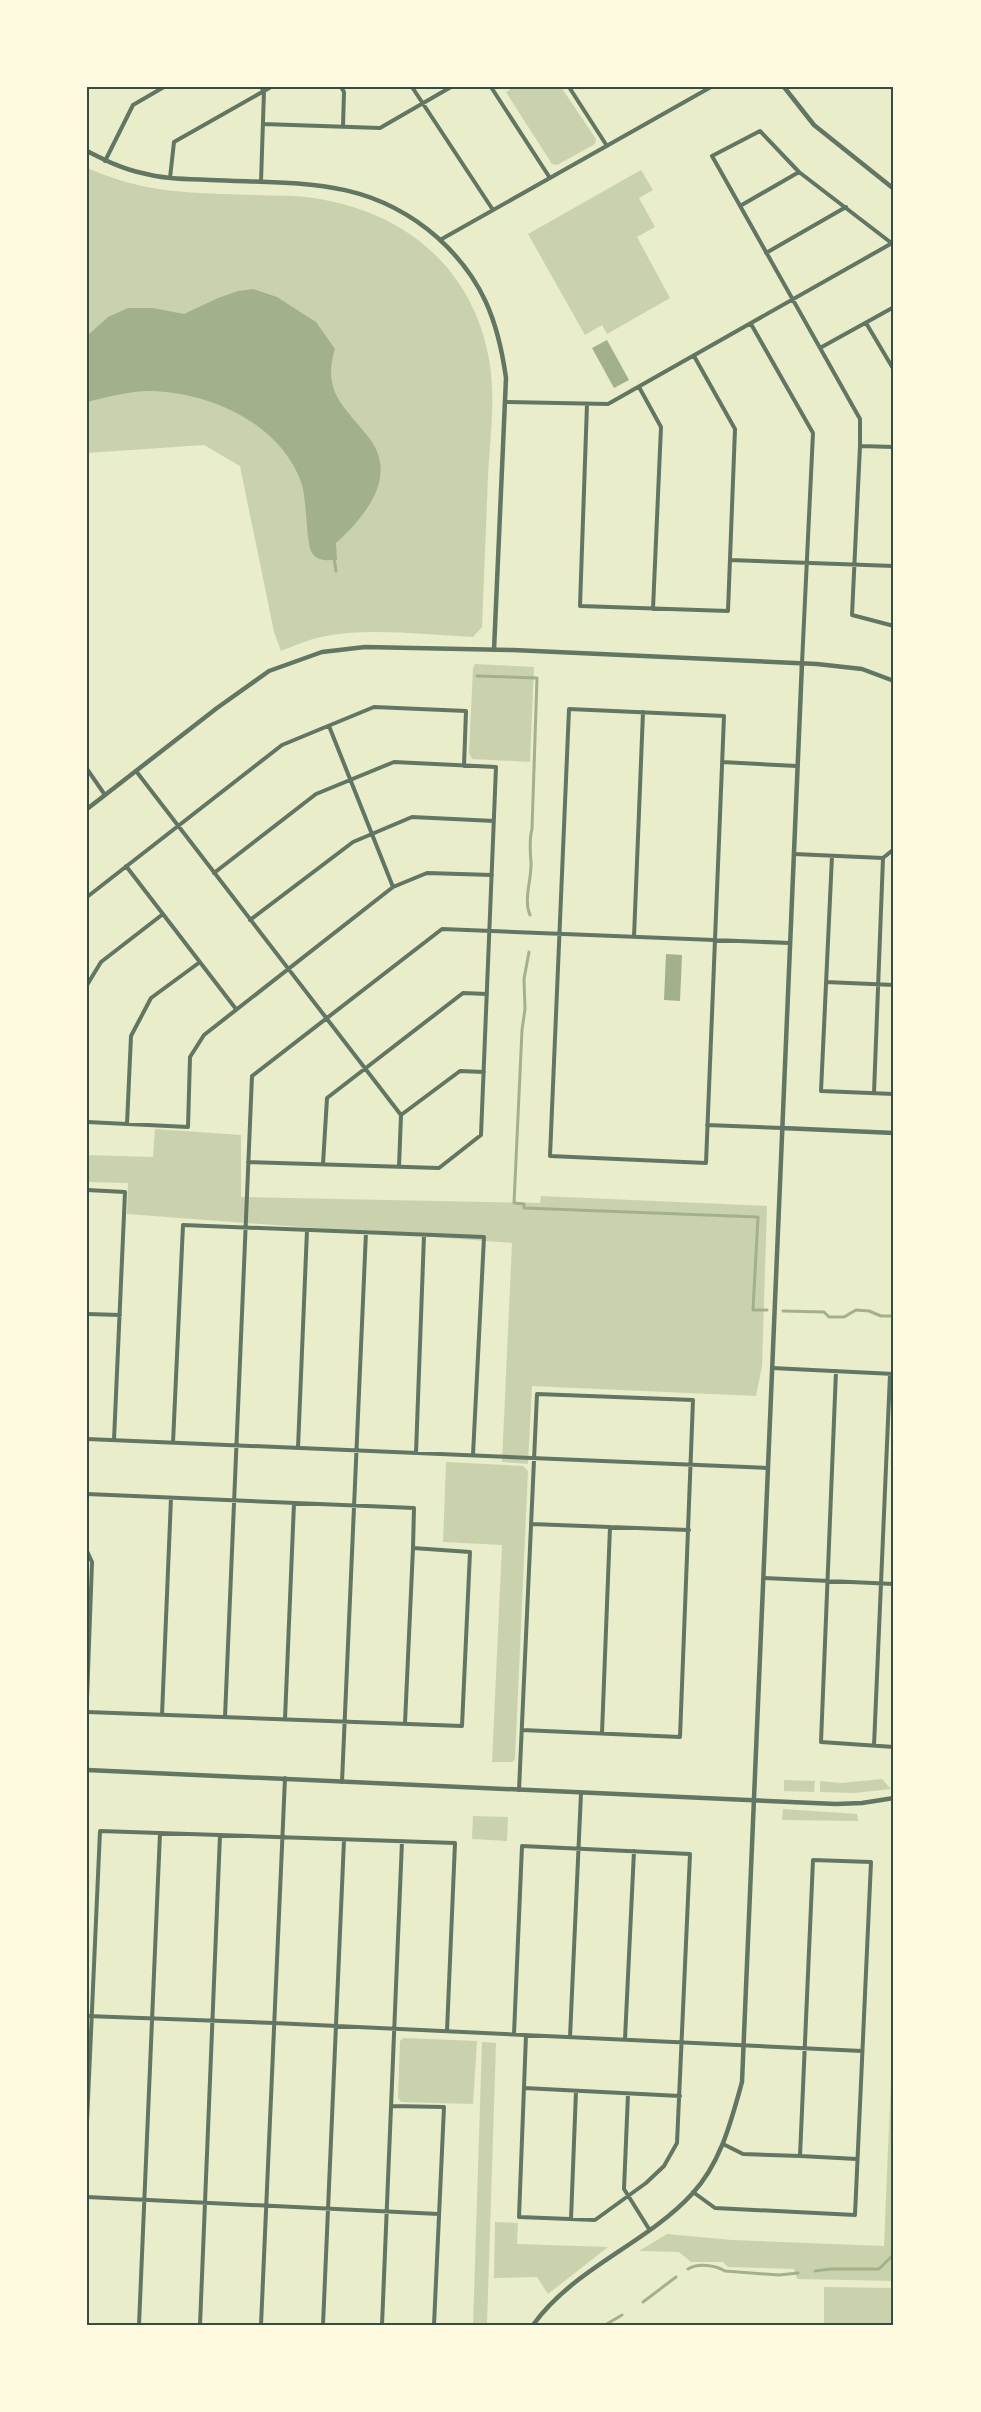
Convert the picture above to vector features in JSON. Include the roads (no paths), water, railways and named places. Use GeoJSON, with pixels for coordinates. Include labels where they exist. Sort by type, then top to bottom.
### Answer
{"type":"FeatureCollection","features":[{"type":"Feature","properties":{"kind":"street"},"geometry":{"type":"LineString","coordinates":[[105,161],[133,105],[164,87]]}},
{"type":"Feature","properties":{"kind":"street"},"geometry":{"type":"LineString","coordinates":[[170,178],[174,142],[263,89],[271,87]]}},
{"type":"Feature","properties":{"kind":"street"},"geometry":{"type":"LineString","coordinates":[[340,87],[344,93],[343,127]]}},
{"type":"Feature","properties":{"kind":"street"},"geometry":{"type":"LineString","coordinates":[[412,87],[493,210]]}},
{"type":"Feature","properties":{"kind":"street"},"geometry":{"type":"LineString","coordinates":[[263,124],[380,128],[451,87]]}},
{"type":"Feature","properties":{"kind":"street"},"geometry":{"type":"LineString","coordinates":[[491,87],[550,178]]}},
{"type":"Feature","properties":{"kind":"street"},"geometry":{"type":"LineString","coordinates":[[569,87],[607,146]]}},
{"type":"Feature","properties":{"kind":"street"},"geometry":{"type":"LineString","coordinates":[[440,240],[711,87]]}},
{"type":"Feature","properties":{"kind":"street"},"geometry":{"type":"LineString","coordinates":[[784,87],[814,125],[894,189]]}},
{"type":"Feature","properties":{"kind":"street"},"geometry":{"type":"LineString","coordinates":[[261,182],[263,89]]}},
{"type":"Feature","properties":{"kind":"street"},"geometry":{"type":"LineString","coordinates":[[505,402],[608,404],[792,301],[894,243],[799,172],[760,131],[712,156],[792,301],[860,419],[852,615],[894,626]]}},
{"type":"Feature","properties":{"kind":"street"},"geometry":{"type":"LineString","coordinates":[[87,151],[105,161],[142,174],[170,178],[319,184],[355,191],[384,202],[417,220],[457,255],[474,280],[491,314],[501,343],[506,378],[494,650]]}},
{"type":"Feature","properties":{"kind":"street"},"geometry":{"type":"LineString","coordinates":[[740,206],[799,172]]}},
{"type":"Feature","properties":{"kind":"street"},"geometry":{"type":"LineString","coordinates":[[766,253],[846,207]]}},
{"type":"Feature","properties":{"kind":"street"},"geometry":{"type":"LineString","coordinates":[[820,348],[894,307]]}},
{"type":"Feature","properties":{"kind":"street"},"geometry":{"type":"LineString","coordinates":[[866,323],[894,370]]}},
{"type":"Feature","properties":{"kind":"street"},"geometry":{"type":"LineString","coordinates":[[533,2325],[561,2294],[649,2229],[693,2192],[709,2171],[729,2131],[742,2082],[813,433],[751,324]]}},
{"type":"Feature","properties":{"kind":"street"},"geometry":{"type":"LineString","coordinates":[[587,404],[580,606],[728,611],[735,429],[694,356]]}},
{"type":"Feature","properties":{"kind":"street"},"geometry":{"type":"LineString","coordinates":[[639,387],[661,427],[653,609]]}},
{"type":"Feature","properties":{"kind":"street"},"geometry":{"type":"LineString","coordinates":[[860,446],[894,447]]}},
{"type":"Feature","properties":{"kind":"street"},"geometry":{"type":"LineString","coordinates":[[730,560],[894,567]]}},
{"type":"Feature","properties":{"kind":"street"},"geometry":{"type":"LineString","coordinates":[[87,809],[269,671],[322,652],[365,647],[802,663],[862,669],[894,681]]}},
{"type":"Feature","properties":{"kind":"street"},"geometry":{"type":"LineString","coordinates":[[87,897],[282,745],[374,707],[466,711],[464,766]]}},
{"type":"Feature","properties":{"kind":"street"},"geometry":{"type":"LineString","coordinates":[[569,709],[643,712],[724,716],[706,1163],[550,1156],[569,709]]}},
{"type":"Feature","properties":{"kind":"street"},"geometry":{"type":"LineString","coordinates":[[634,937],[643,712]]}},
{"type":"Feature","properties":{"kind":"street"},"geometry":{"type":"LineString","coordinates":[[329,726],[393,887]]}},
{"type":"Feature","properties":{"kind":"street"},"geometry":{"type":"LineString","coordinates":[[214,873],[316,794],[394,762],[496,767],[481,1136],[439,1168],[248,1162]]}},
{"type":"Feature","properties":{"kind":"street"},"geometry":{"type":"LineString","coordinates":[[722,762],[797,766]]}},
{"type":"Feature","properties":{"kind":"street"},"geometry":{"type":"LineString","coordinates":[[87,769],[105,795]]}},
{"type":"Feature","properties":{"kind":"street"},"geometry":{"type":"LineString","coordinates":[[136,771],[401,1115],[399,1167]]}},
{"type":"Feature","properties":{"kind":"street"},"geometry":{"type":"LineString","coordinates":[[250,920],[353,842],[412,817],[494,821]]}},
{"type":"Feature","properties":{"kind":"street"},"geometry":{"type":"LineString","coordinates":[[794,854],[883,858],[894,849]]}},
{"type":"Feature","properties":{"kind":"street"},"geometry":{"type":"LineString","coordinates":[[832,856],[821,1091],[894,1094]]}},
{"type":"Feature","properties":{"kind":"street"},"geometry":{"type":"LineString","coordinates":[[874,1093],[883,858]]}},
{"type":"Feature","properties":{"kind":"street"},"geometry":{"type":"LineString","coordinates":[[126,866],[236,1009]]}},
{"type":"Feature","properties":{"kind":"street"},"geometry":{"type":"LineString","coordinates":[[87,1122],[188,1127],[190,1057],[204,1035],[393,887],[427,873],[492,875]]}},
{"type":"Feature","properties":{"kind":"street"},"geometry":{"type":"LineString","coordinates":[[87,985],[100,962],[164,914]]}},
{"type":"Feature","properties":{"kind":"street"},"geometry":{"type":"LineString","coordinates":[[225,1717],[252,1076],[442,929],[790,943]]}},
{"type":"Feature","properties":{"kind":"street"},"geometry":{"type":"LineString","coordinates":[[127,1124],[131,1036],[151,998],[200,962]]}},
{"type":"Feature","properties":{"kind":"street"},"geometry":{"type":"LineString","coordinates":[[826,982],[894,985]]}},
{"type":"Feature","properties":{"kind":"street"},"geometry":{"type":"LineString","coordinates":[[323,1164],[327,1098],[463,993],[487,994]]}},
{"type":"Feature","properties":{"kind":"street"},"geometry":{"type":"LineString","coordinates":[[401,1115],[460,1071],[484,1072]]}},
{"type":"Feature","properties":{"kind":"street"},"geometry":{"type":"LineString","coordinates":[[707,1125],[894,1133]]}},
{"type":"Feature","properties":{"kind":"street"},"geometry":{"type":"LineString","coordinates":[[87,1190],[125,1192],[114,1440]]}},
{"type":"Feature","properties":{"kind":"street"},"geometry":{"type":"LineString","coordinates":[[173,1443],[183,1225],[424,1234],[484,1237],[473,1455]]}},
{"type":"Feature","properties":{"kind":"street"},"geometry":{"type":"LineString","coordinates":[[298,1448],[307,1230]]}},
{"type":"Feature","properties":{"kind":"street"},"geometry":{"type":"LineString","coordinates":[[342,1782],[366,1232]]}},
{"type":"Feature","properties":{"kind":"street"},"geometry":{"type":"LineString","coordinates":[[416,1453],[424,1234]]}},
{"type":"Feature","properties":{"kind":"street"},"geometry":{"type":"LineString","coordinates":[[87,1314],[120,1315]]}},
{"type":"Feature","properties":{"kind":"street"},"geometry":{"type":"LineString","coordinates":[[772,1368],[892,1374],[874,1746]]}},
{"type":"Feature","properties":{"kind":"street"},"geometry":{"type":"LineString","coordinates":[[836,1371],[821,1742],[894,1747]]}},
{"type":"Feature","properties":{"kind":"street"},"geometry":{"type":"LineString","coordinates":[[519,1790],[537,1394],[693,1400],[680,1737],[522,1730]]}},
{"type":"Feature","properties":{"kind":"street"},"geometry":{"type":"LineString","coordinates":[[87,1439],[768,1468]]}},
{"type":"Feature","properties":{"kind":"street"},"geometry":{"type":"LineString","coordinates":[[87,1494],[414,1508],[405,1724]]}},
{"type":"Feature","properties":{"kind":"street"},"geometry":{"type":"LineString","coordinates":[[162,1715],[171,1498]]}},
{"type":"Feature","properties":{"kind":"street"},"geometry":{"type":"LineString","coordinates":[[285,1719],[294,1503]]}},
{"type":"Feature","properties":{"kind":"street"},"geometry":{"type":"LineString","coordinates":[[531,1524],[688,1530]]}},
{"type":"Feature","properties":{"kind":"street"},"geometry":{"type":"LineString","coordinates":[[602,1733],[610,1527]]}},
{"type":"Feature","properties":{"kind":"street"},"geometry":{"type":"LineString","coordinates":[[87,1712],[462,1726],[470,1552],[413,1548]]}},
{"type":"Feature","properties":{"kind":"street"},"geometry":{"type":"LineString","coordinates":[[87,1551],[92,1562],[87,1699]]}},
{"type":"Feature","properties":{"kind":"street"},"geometry":{"type":"LineString","coordinates":[[764,1578],[894,1584]]}},
{"type":"Feature","properties":{"kind":"street"},"geometry":{"type":"LineString","coordinates":[[87,1770],[836,1804],[894,1798]]}},
{"type":"Feature","properties":{"kind":"street"},"geometry":{"type":"LineString","coordinates":[[261,2325],[285,1778]]}},
{"type":"Feature","properties":{"kind":"street"},"geometry":{"type":"LineString","coordinates":[[570,2037],[581,1793]]}},
{"type":"Feature","properties":{"kind":"street"},"geometry":{"type":"LineString","coordinates":[[87,2122],[89,2016],[100,1831],[455,1844],[447,2031]]}},
{"type":"Feature","properties":{"kind":"street"},"geometry":{"type":"LineString","coordinates":[[139,2325],[160,1833]]}},
{"type":"Feature","properties":{"kind":"street"},"geometry":{"type":"LineString","coordinates":[[200,2325],[220,1835]]}},
{"type":"Feature","properties":{"kind":"street"},"geometry":{"type":"LineString","coordinates":[[323,2325],[344,1840]]}},
{"type":"Feature","properties":{"kind":"street"},"geometry":{"type":"LineString","coordinates":[[382,2325],[402,1841]]}},
{"type":"Feature","properties":{"kind":"street"},"geometry":{"type":"LineString","coordinates":[[514,2034],[522,1846],[690,1854],[679,2128],[675,2150],[664,2166],[596,2220],[519,2217],[526,2035]]}},
{"type":"Feature","properties":{"kind":"street"},"geometry":{"type":"LineString","coordinates":[[625,2039],[634,1851]]}},
{"type":"Feature","properties":{"kind":"street"},"geometry":{"type":"LineString","coordinates":[[693,2192],[715,2208],[855,2215],[871,1862],[813,1860],[800,2156]]}},
{"type":"Feature","properties":{"kind":"street"},"geometry":{"type":"LineString","coordinates":[[89,2016],[683,2041],[862,2051]]}},
{"type":"Feature","properties":{"kind":"street"},"geometry":{"type":"LineString","coordinates":[[524,2088],[680,2096]]}},
{"type":"Feature","properties":{"kind":"street"},"geometry":{"type":"LineString","coordinates":[[571,2219],[576,2091]]}},
{"type":"Feature","properties":{"kind":"street"},"geometry":{"type":"LineString","coordinates":[[628,2093],[624,2189],[649,2229]]}},
{"type":"Feature","properties":{"kind":"street"},"geometry":{"type":"LineString","coordinates":[[392,2106],[444,2107],[434,2325]]}},
{"type":"Feature","properties":{"kind":"street"},"geometry":{"type":"LineString","coordinates":[[723,2144],[743,2154],[857,2159]]}},
{"type":"Feature","properties":{"kind":"street"},"geometry":{"type":"LineString","coordinates":[[87,2197],[439,2214]]}},
{"type":"Feature","properties":{"kind":"waterway"},"geometry":{"type":"LineString","coordinates":[[334,558],[336,571]]}},
{"type":"Feature","properties":{"kind":"waterway"},"geometry":{"type":"LineString","coordinates":[[477,676],[537,678],[530,841],[531,869],[528,896],[530,915]]}},
{"type":"Feature","properties":{"kind":"waterway"},"geometry":{"type":"LineString","coordinates":[[529,952],[524,979],[525,1009],[522,1030],[514,1203],[524,1204],[524,1208],[758,1217],[753,1310],[767,1310]]}},
{"type":"Feature","properties":{"kind":"waterway"},"geometry":{"type":"LineString","coordinates":[[783,1311],[824,1312],[829,1317],[844,1317],[856,1310],[869,1311],[881,1316],[894,1316]]}},
{"type":"Feature","properties":{"kind":"waterway"},"geometry":{"type":"LineString","coordinates":[[815,2271],[879,2269],[892,2256]]}},
{"type":"Feature","properties":{"kind":"waterway"},"geometry":{"type":"LineString","coordinates":[[688,2269],[707,2266],[725,2271],[779,2275],[798,2273]]}},
{"type":"Feature","properties":{"kind":"waterway"},"geometry":{"type":"LineString","coordinates":[[643,2302],[676,2277]]}},
{"type":"Feature","properties":{"kind":"waterway"},"geometry":{"type":"LineString","coordinates":[[605,2325],[622,2315]]}}]}
